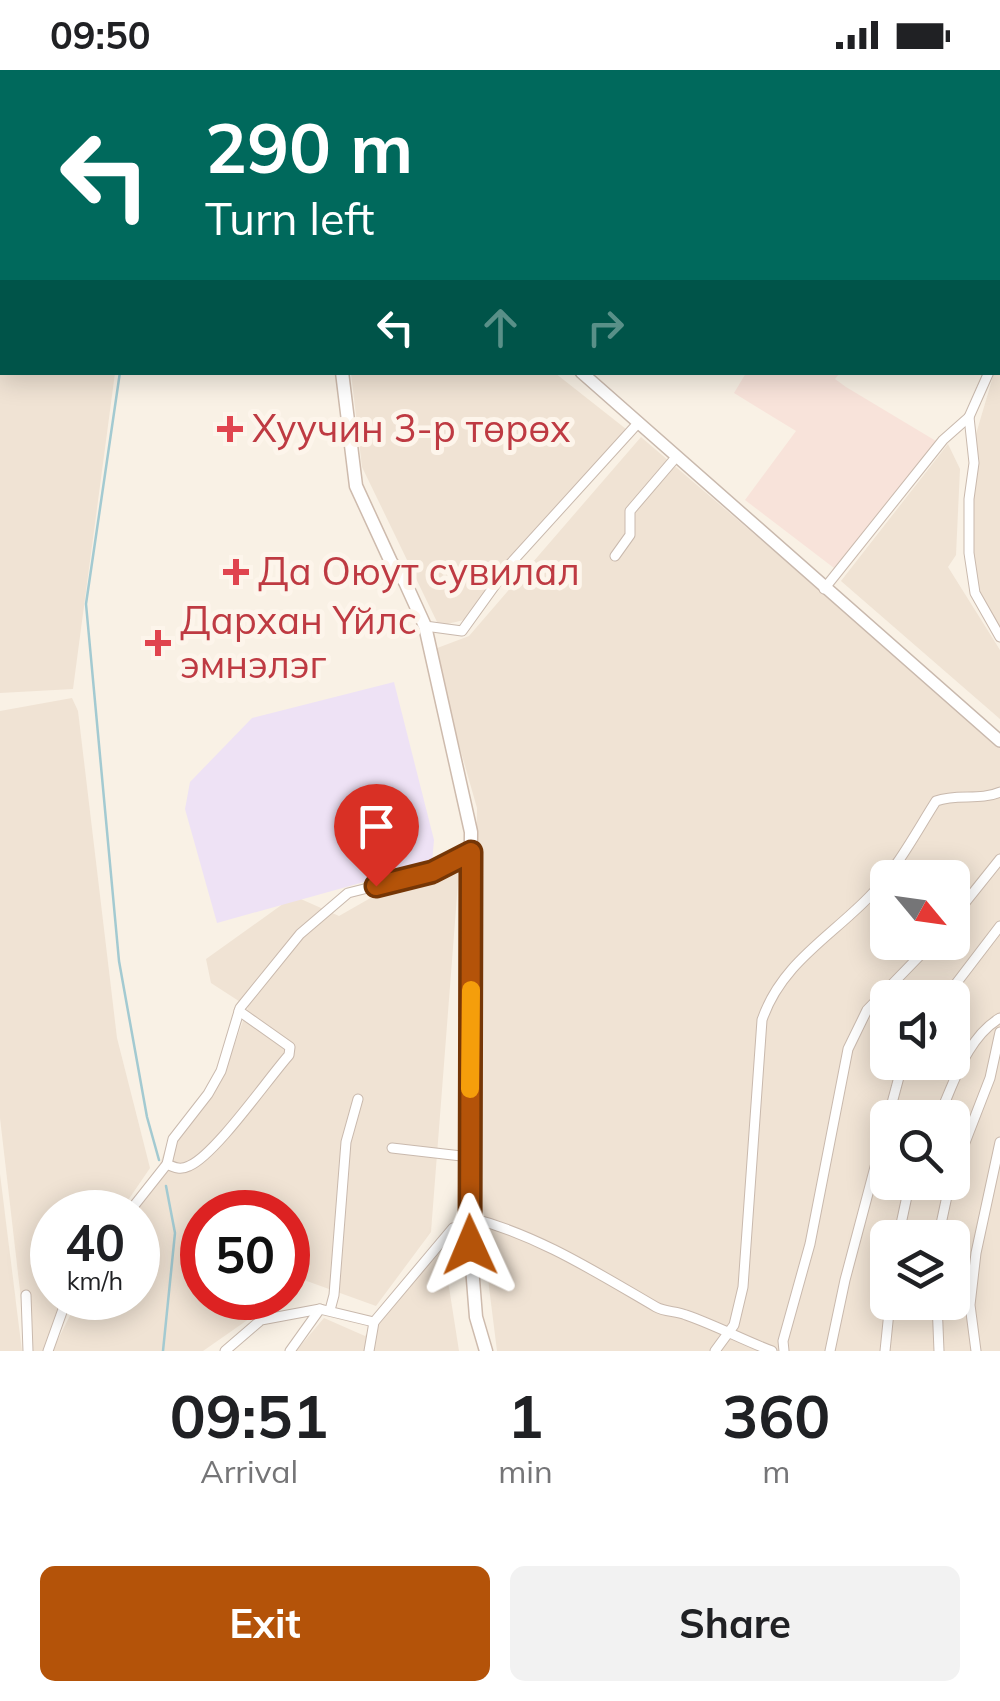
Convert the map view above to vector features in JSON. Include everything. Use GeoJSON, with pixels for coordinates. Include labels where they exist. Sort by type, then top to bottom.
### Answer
{"type":"FeatureCollection","features":[{"type":"Feature","properties":{"kind":"main road"},"geometry":{"type":"LineString","coordinates":[[342,375],[356,486],[425,626],[466,804],[471,852],[468,1221],[476,1317],[486,1351]]}},
{"type":"Feature","properties":{"kind":"street"},"geometry":{"type":"LineString","coordinates":[[584,375],[1000,741]]}},
{"type":"Feature","properties":{"kind":"street"},"geometry":{"type":"LineString","coordinates":[[824,588],[944,440],[969,418],[988,375]]}},
{"type":"Feature","properties":{"kind":"street"},"geometry":{"type":"LineString","coordinates":[[969,418],[974,463],[969,553],[975,593],[1000,637]]}},
{"type":"Feature","properties":{"kind":"street"},"geometry":{"type":"LineString","coordinates":[[425,626],[462,631],[512,563],[639,422]]}},
{"type":"Feature","properties":{"kind":"street"},"geometry":{"type":"LineString","coordinates":[[616,556],[630,535],[630,511],[677,456]]}},
{"type":"Feature","properties":{"kind":"street"},"geometry":{"type":"LineString","coordinates":[[715,1351],[730,1332],[743,1287],[762,1020],[769,998],[787,972],[883,881],[936,801],[1000,792]]}},
{"type":"Feature","properties":{"kind":"street"},"geometry":{"type":"LineString","coordinates":[[146,1190],[167,1164],[174,1140],[221,1070],[239,1011],[300,934],[348,893],[432,872],[471,852]]}},
{"type":"Feature","properties":{"kind":"street"},"geometry":{"type":"LineString","coordinates":[[970,896],[1000,859]]}},
{"type":"Feature","properties":{"kind":"street"},"geometry":{"type":"LineString","coordinates":[[959,980],[1000,926]]}},
{"type":"Feature","properties":{"kind":"street"},"geometry":{"type":"LineString","coordinates":[[784,1351],[783,1341],[810,1244],[848,1049],[867,1010],[916,960]]}},
{"type":"Feature","properties":{"kind":"street"},"geometry":{"type":"LineString","coordinates":[[167,1164],[178,1169],[191,1166],[217,1145],[288,1055],[290,1046],[283,1039],[239,1011]]}},
{"type":"Feature","properties":{"kind":"street"},"geometry":{"type":"LineString","coordinates":[[946,1100],[966,1058],[988,1025],[1000,1018]]}},
{"type":"Feature","properties":{"kind":"street"},"geometry":{"type":"LineString","coordinates":[[970,1130],[990,1078],[1000,1032]]}},
{"type":"Feature","properties":{"kind":"street"},"geometry":{"type":"LineString","coordinates":[[290,1351],[334,1295],[346,1142],[358,1099]]}},
{"type":"Feature","properties":{"kind":"street"},"geometry":{"type":"LineString","coordinates":[[976,1351],[970,1305],[974,1270],[1000,1142]]}},
{"type":"Feature","properties":{"kind":"street"},"geometry":{"type":"LineString","coordinates":[[392,1148],[470,1157]]}},
{"type":"Feature","properties":{"kind":"street"},"geometry":{"type":"LineString","coordinates":[[830,1351],[870,1186]]}},
{"type":"Feature","properties":{"kind":"street"},"geometry":{"type":"LineString","coordinates":[[369,1351],[374,1322],[453,1228],[468,1221],[508,1227],[546,1243],[660,1310],[682,1313],[764,1350]]}},
{"type":"Feature","properties":{"kind":"street"},"geometry":{"type":"LineString","coordinates":[[26,1295],[28,1351]]}},
{"type":"Feature","properties":{"kind":"street"},"geometry":{"type":"LineString","coordinates":[[225,1351],[262,1320],[324,1310],[374,1322]]}},
{"type":"Feature","properties":{"kind":"street"},"geometry":{"type":"LineString","coordinates":[[48,1351],[59,1320]]}},
{"type":"Feature","properties":{"kind":"street"},"geometry":{"type":"LineString","coordinates":[[885,1351],[888,1320]]}},
{"type":"Feature","properties":{"kind":"street"},"geometry":{"type":"LineString","coordinates":[[938,1320],[938,1351]]}},
{"type":"Feature","properties":{"kind":"shaded area"},"geometry":{"type":"Polygon","coordinates":[[[0,375],[115,375],[73,689],[0,693],[0,375]]]}},
{"type":"Feature","properties":{"kind":"shaded area"},"geometry":{"type":"Polygon","coordinates":[[[351,375],[558,375],[626,429],[468,619],[439,626],[362,467],[351,375]]]}},
{"type":"Feature","properties":{"kind":"shaded area"},"geometry":{"type":"Polygon","coordinates":[[[745,375],[838,375],[835,379],[846,387],[936,441],[834,568],[745,500],[796,431],[734,393],[745,375]]]}},
{"type":"Feature","properties":{"kind":"shaded area"},"geometry":{"type":"Polygon","coordinates":[[[993,375],[1000,375],[1000,626],[972,587],[971,451],[993,375]]]}},
{"type":"Feature","properties":{"kind":"shaded area"},"geometry":{"type":"Polygon","coordinates":[[[641,437],[1000,745],[1000,1351],[497,1351],[473,1159],[477,808],[432,650],[469,636],[641,437]]]}},
{"type":"Feature","properties":{"kind":"shaded area"},"geometry":{"type":"Polygon","coordinates":[[[948,444],[960,469],[956,555],[948,567],[1000,650],[1000,719],[841,581],[948,444]]]}},
{"type":"Feature","properties":{"kind":"shaded area"},"geometry":{"type":"Polygon","coordinates":[[[394,682],[434,840],[432,863],[217,923],[185,809],[190,782],[252,718],[394,682]]]}},
{"type":"Feature","properties":{"kind":"shaded area"},"geometry":{"type":"Polygon","coordinates":[[[72,698],[78,711],[117,1038],[150,1168],[135,1190],[30,1190],[30,1320],[58,1320],[43,1351],[27,1351],[0,1118],[0,711],[72,698]]]}},
{"type":"Feature","properties":{"kind":"shaded area"},"geometry":{"type":"Polygon","coordinates":[[[459,870],[431,1232],[376,1306],[310,1282],[310,1190],[180,1190],[180,1320],[247,1320],[203,1351],[52,1351],[68,1320],[160,1320],[160,1190],[149,1190],[168,1141],[229,1060],[248,1007],[211,983],[206,959],[294,896],[339,916],[395,884],[459,870]]]}},
{"type":"Feature","properties":{"kind":"shaded area"},"geometry":{"type":"Polygon","coordinates":[[[0,1174],[22,1351],[0,1351],[0,1174]]]}},
{"type":"Feature","properties":{"kind":"shaded area"},"geometry":{"type":"Polygon","coordinates":[[[443,1249],[459,1351],[296,1351],[324,1318],[365,1336],[443,1249]]]}},
{"type":"Feature","properties":{"kind":"waterway"},"geometry":{"type":"LineString","coordinates":[[120,375],[86,604],[119,961],[147,1117],[159,1160]]}},
{"type":"Feature","properties":{"kind":"waterway"},"geometry":{"type":"LineString","coordinates":[[163,1351],[175,1233],[166,1186]]}},
{"type":"Feature","properties":{"kind":"slow traffic"},"geometry":{"type":"LineString","coordinates":[[470,1089],[471,990]]}},
{"type":"Feature","properties":{"kind":"place","name":"Хуучин 3-р төрөх"},"geometry":{"type":"Point","coordinates":[230,429]}},
{"type":"Feature","properties":{"kind":"place","name":"Да Оюут сувилал"},"geometry":{"type":"Point","coordinates":[236,572]}},
{"type":"Feature","properties":{"kind":"place","name":"Дархан Үйлс эмнэлэг"},"geometry":{"type":"Point","coordinates":[158,643]}},
{"type":"Feature","properties":{"kind":"route"},"geometry":{"type":"LineString","coordinates":[[376,886],[432,872],[471,852],[470,1245]]}}]}
